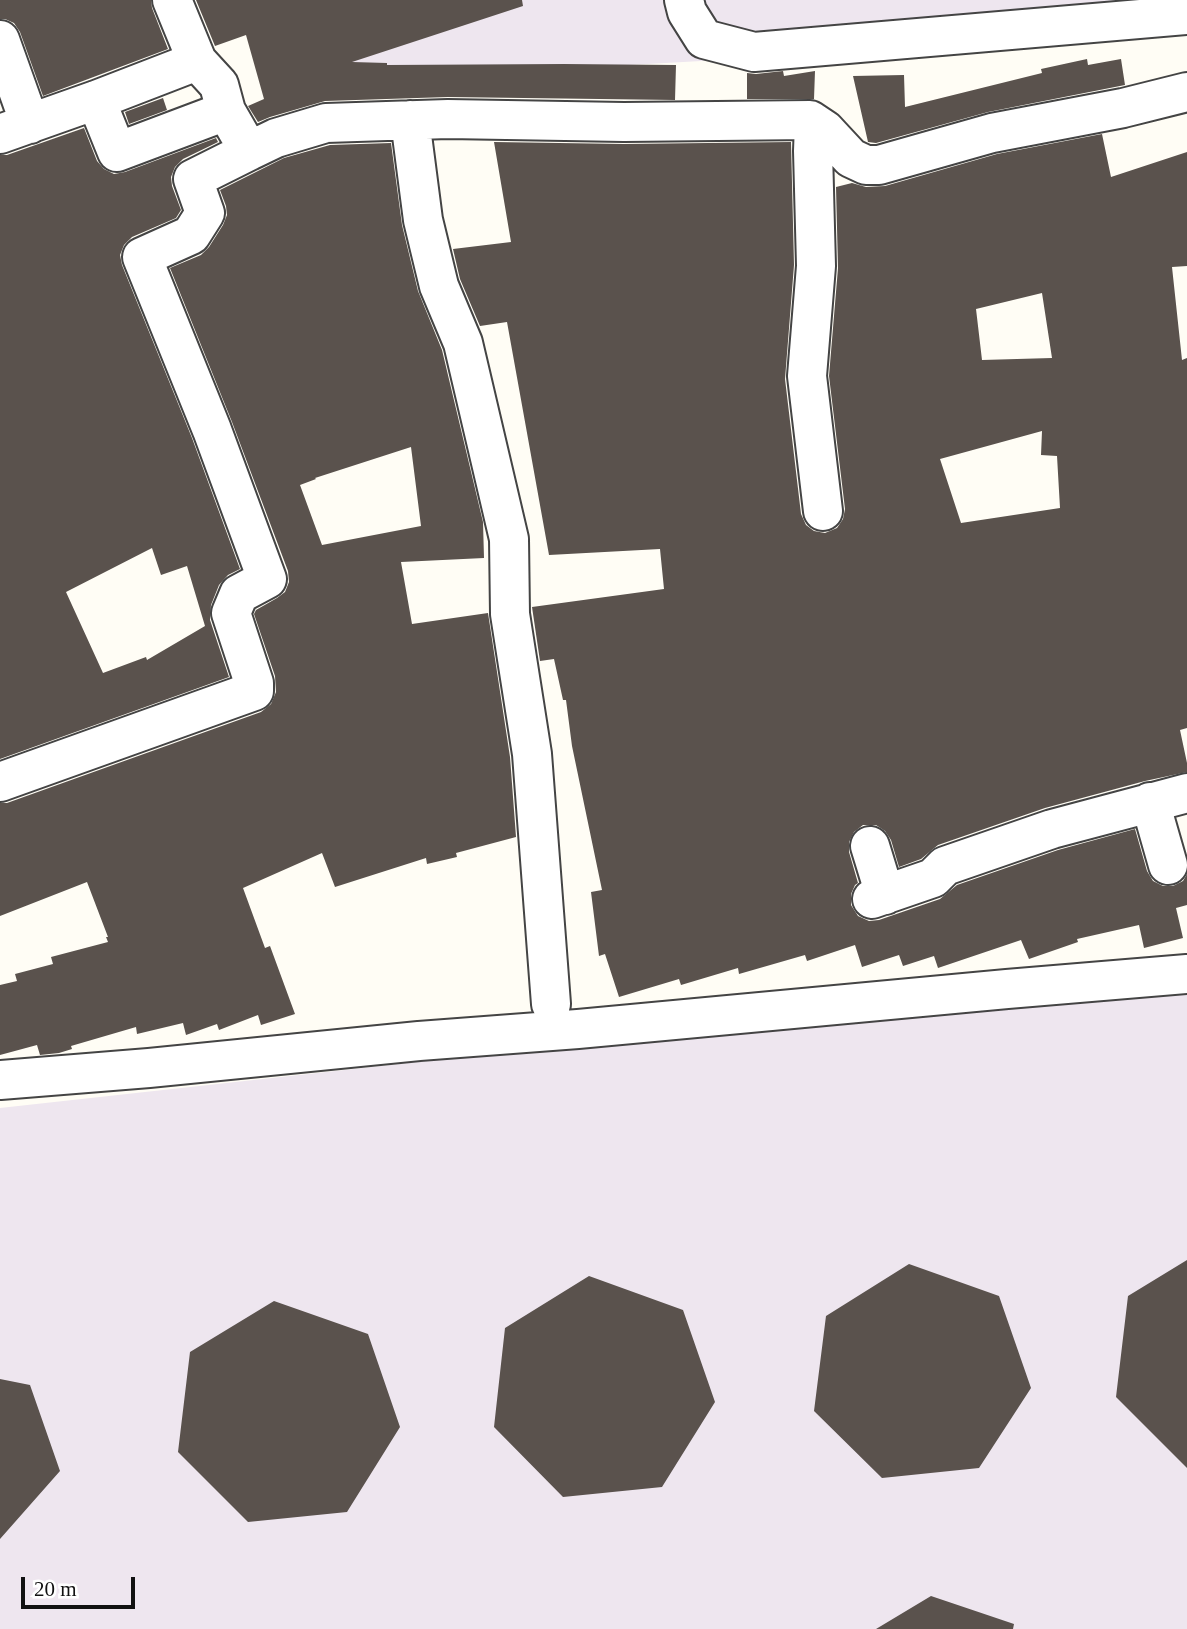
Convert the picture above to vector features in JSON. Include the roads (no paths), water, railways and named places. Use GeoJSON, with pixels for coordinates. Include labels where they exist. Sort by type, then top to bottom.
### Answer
{"type":"FeatureCollection","features":[{"type":"Feature","properties":{"kind":"street"},"geometry":{"type":"LineString","coordinates":[[172,0],[197,61],[219,85],[226,111],[249,151]]}},
{"type":"Feature","properties":{"kind":"street"},"geometry":{"type":"LineString","coordinates":[[684,0],[687,12],[704,39],[754,52],[1187,15]]}},
{"type":"Feature","properties":{"kind":"street"},"geometry":{"type":"LineString","coordinates":[[0,40],[15,129],[197,61]]}},
{"type":"Feature","properties":{"kind":"street"},"geometry":{"type":"LineString","coordinates":[[0,782],[254,691],[254,683],[232,613],[239,594],[267,579],[212,430],[142,257],[191,235],[205,213],[193,179],[276,138],[326,123],[410,120],[810,120],[825,130],[851,158],[866,165],[879,166],[992,133],[1123,108],[1187,92]]}},
{"type":"Feature","properties":{"kind":"street"},"geometry":{"type":"LineString","coordinates":[[96,100],[117,152],[226,111]]}},
{"type":"Feature","properties":{"kind":"street"},"geometry":{"type":"LineString","coordinates":[[410,120],[423,220],[439,286],[463,343],[509,539],[510,614],[532,754],[551,1004]]}},
{"type":"Feature","properties":{"kind":"street"},"geometry":{"type":"LineString","coordinates":[[814,123],[816,266],[807,376],[823,511]]}},
{"type":"Feature","properties":{"kind":"street"},"geometry":{"type":"LineString","coordinates":[[870,846],[878,897],[933,878],[945,866],[1052,829],[1187,793]]}},
{"type":"Feature","properties":{"kind":"street"},"geometry":{"type":"LineString","coordinates":[[1150,802],[1168,865]]}},
{"type":"Feature","properties":{"kind":"street"},"geometry":{"type":"LineString","coordinates":[[0,1080],[1187,974]]}}]}
